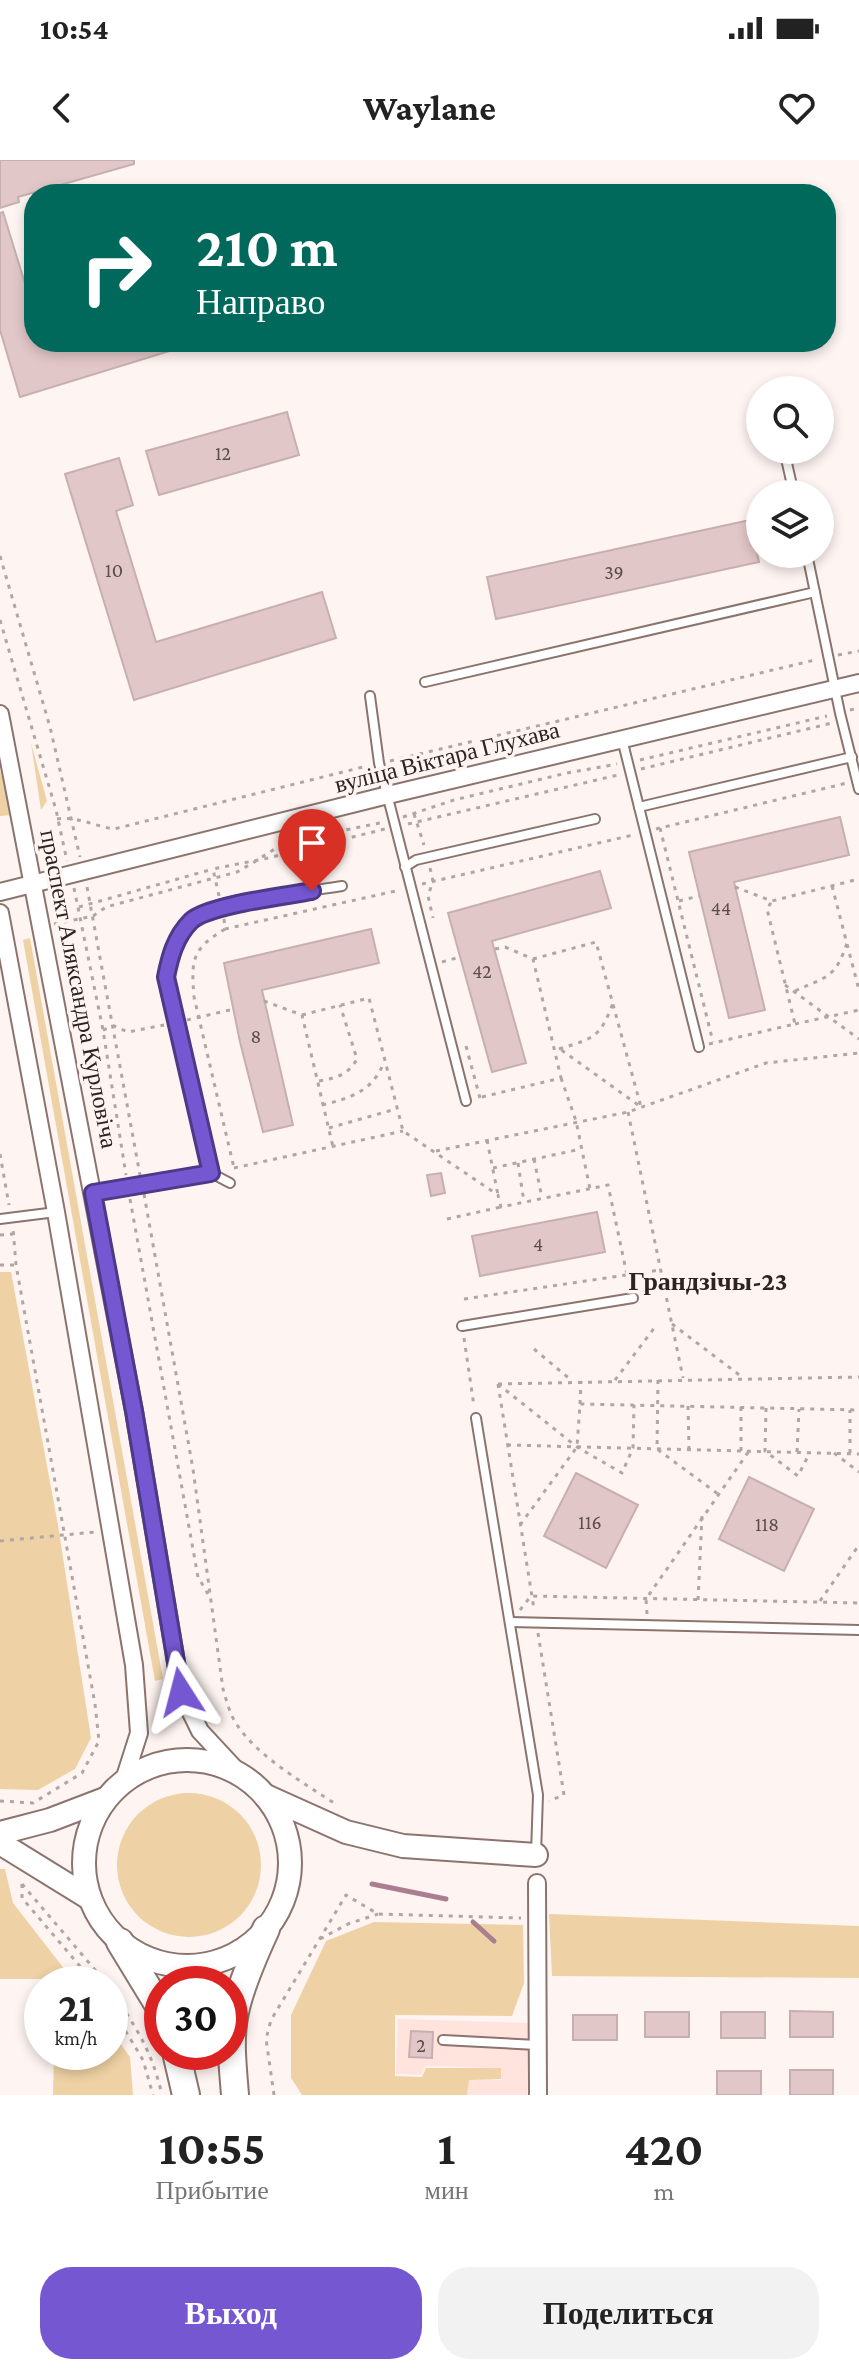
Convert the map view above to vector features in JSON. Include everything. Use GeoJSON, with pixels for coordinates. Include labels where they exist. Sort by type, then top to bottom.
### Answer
{"type":"FeatureCollection","features":[{"type":"Feature","properties":{"kind":"main road"},"geometry":{"type":"LineString","coordinates":[[144,1981],[89,1898],[83,1855],[90,1826],[105,1799],[124,1780],[155,1764],[179,1759],[209,1761],[239,1773],[266,1796],[346,1832],[403,1846],[536,1855]]}},
{"type":"Feature","properties":{"kind":"main road"},"geometry":{"type":"LineString","coordinates":[[235,2095],[232,2045],[235,2013],[254,1956],[280,1908],[290,1872],[289,1848],[282,1822],[266,1796]]}},
{"type":"Feature","properties":{"kind":"main road"},"geometry":{"type":"LineString","coordinates":[[0,1833],[50,1820],[105,1799]]}},
{"type":"Feature","properties":{"kind":"main road"},"geometry":{"type":"LineString","coordinates":[[0,1843],[89,1898]]}},
{"type":"Feature","properties":{"kind":"main road"},"geometry":{"type":"LineString","coordinates":[[120,1942],[155,1961],[197,1966],[226,1959],[245,1949],[266,1929]]}},
{"type":"Feature","properties":{"kind":"main road"},"geometry":{"type":"LineString","coordinates":[[180,2070],[186,2095]]}},
{"type":"Feature","properties":{"kind":"street","name":"вуліца Віктара Глухава"},"geometry":{"type":"LineString","coordinates":[[0,892],[622,738],[859,683]]}},
{"type":"Feature","properties":{"kind":"street","name":"праспект Аляксандра Курловіча"},"geometry":{"type":"LineString","coordinates":[[0,714],[134,1411],[181,1692],[200,1731],[239,1773]]}},
{"type":"Feature","properties":{"kind":"street"},"geometry":{"type":"LineString","coordinates":[[0,913],[56,1212],[138,1700],[139,1733],[124,1780]]}},
{"type":"Feature","properties":{"kind":"street"},"geometry":{"type":"LineString","coordinates":[[537,1883],[538,2095]]}},
{"type":"Feature","properties":{"kind":"lane"},"geometry":{"type":"LineString","coordinates":[[810,568],[858,785]]}},
{"type":"Feature","properties":{"kind":"lane"},"geometry":{"type":"LineString","coordinates":[[425,682],[815,592]]}},
{"type":"Feature","properties":{"kind":"lane"},"geometry":{"type":"LineString","coordinates":[[370,696],[379,763],[466,1101]]}},
{"type":"Feature","properties":{"kind":"lane"},"geometry":{"type":"LineString","coordinates":[[622,738],[699,1047]]}},
{"type":"Feature","properties":{"kind":"lane"},"geometry":{"type":"LineString","coordinates":[[639,807],[852,757]]}},
{"type":"Feature","properties":{"kind":"lane"},"geometry":{"type":"LineString","coordinates":[[405,867],[416,860],[595,819]]}},
{"type":"Feature","properties":{"kind":"lane"},"geometry":{"type":"LineString","coordinates":[[211,1173],[166,977],[172,949],[192,919],[222,908],[342,886]]}},
{"type":"Feature","properties":{"kind":"lane"},"geometry":{"type":"LineString","coordinates":[[93,1193],[211,1173],[230,1183]]}},
{"type":"Feature","properties":{"kind":"lane"},"geometry":{"type":"LineString","coordinates":[[0,1219],[56,1212]]}},
{"type":"Feature","properties":{"kind":"lane"},"geometry":{"type":"LineString","coordinates":[[462,1326],[633,1298]]}},
{"type":"Feature","properties":{"kind":"lane"},"geometry":{"type":"LineString","coordinates":[[476,1418],[538,1795],[536,1855]]}},
{"type":"Feature","properties":{"kind":"lane"},"geometry":{"type":"LineString","coordinates":[[510,1622],[859,1630]]}},
{"type":"Feature","properties":{"kind":"lane"},"geometry":{"type":"LineString","coordinates":[[443,2040],[537,2045]]}},
{"type":"Feature","properties":{"kind":"path"},"geometry":{"type":"LineString","coordinates":[[0,556],[50,727],[71,817]]}},
{"type":"Feature","properties":{"kind":"path"},"geometry":{"type":"LineString","coordinates":[[0,620],[57,819],[71,817],[114,829],[379,763],[859,651]]}},
{"type":"Feature","properties":{"kind":"path"},"geometry":{"type":"LineString","coordinates":[[434,922],[428,896],[433,881],[858,785]]}},
{"type":"Feature","properties":{"kind":"path"},"geometry":{"type":"LineString","coordinates":[[260,858],[395,823],[414,814]]}},
{"type":"Feature","properties":{"kind":"path"},"geometry":{"type":"LineString","coordinates":[[210,1597],[198,1577],[103,1030],[80,919],[93,916],[106,907],[237,872],[286,842],[417,822]]}},
{"type":"Feature","properties":{"kind":"path"},"geometry":{"type":"LineString","coordinates":[[660,828],[714,1043]]}},
{"type":"Feature","properties":{"kind":"path"},"geometry":{"type":"LineString","coordinates":[[79,907],[213,869]]}},
{"type":"Feature","properties":{"kind":"path"},"geometry":{"type":"LineString","coordinates":[[735,887],[772,901],[859,879]]}},
{"type":"Feature","properties":{"kind":"path"},"geometry":{"type":"LineString","coordinates":[[832,886],[859,990]]}},
{"type":"Feature","properties":{"kind":"path"},"geometry":{"type":"LineString","coordinates":[[377,896],[411,887]]}},
{"type":"Feature","properties":{"kind":"path"},"geometry":{"type":"LineString","coordinates":[[677,901],[699,896]]}},
{"type":"Feature","properties":{"kind":"path"},"geometry":{"type":"LineString","coordinates":[[772,901],[767,909],[795,1024]]}},
{"type":"Feature","properties":{"kind":"path"},"geometry":{"type":"LineString","coordinates":[[93,916],[193,1469],[223,1689],[234,1720],[270,1758],[345,1811]]}},
{"type":"Feature","properties":{"kind":"path"},"geometry":{"type":"LineString","coordinates":[[225,929],[205,941],[195,954],[194,997],[234,1168],[403,1131]]}},
{"type":"Feature","properties":{"kind":"path"},"geometry":{"type":"LineString","coordinates":[[495,949],[505,947],[533,959],[596,942],[641,1107]]}},
{"type":"Feature","properties":{"kind":"path"},"geometry":{"type":"LineString","coordinates":[[795,991],[829,977],[840,964],[847,943]]}},
{"type":"Feature","properties":{"kind":"path"},"geometry":{"type":"LineString","coordinates":[[431,965],[460,957]]}},
{"type":"Feature","properties":{"kind":"path"},"geometry":{"type":"LineString","coordinates":[[533,959],[557,1049],[561,1078],[576,1121],[590,1189]]}},
{"type":"Feature","properties":{"kind":"path"},"geometry":{"type":"LineString","coordinates":[[785,985],[859,1039]]}},
{"type":"Feature","properties":{"kind":"path"},"geometry":{"type":"LineString","coordinates":[[264,1001],[302,1015],[369,998],[403,1131],[498,1195]]}},
{"type":"Feature","properties":{"kind":"path"},"geometry":{"type":"LineString","coordinates":[[557,1049],[588,1040],[604,1028],[613,1003]]}},
{"type":"Feature","properties":{"kind":"path"},"geometry":{"type":"LineString","coordinates":[[317,1081],[339,1077],[352,1069],[357,1059],[340,1005]]}},
{"type":"Feature","properties":{"kind":"path"},"geometry":{"type":"LineString","coordinates":[[103,1030],[114,1026],[128,1032],[234,1009]]}},
{"type":"Feature","properties":{"kind":"path"},"geometry":{"type":"LineString","coordinates":[[699,1047],[859,1010]]}},
{"type":"Feature","properties":{"kind":"path"},"geometry":{"type":"LineString","coordinates":[[302,1015],[333,1147]]}},
{"type":"Feature","properties":{"kind":"path"},"geometry":{"type":"LineString","coordinates":[[464,1037],[480,1098],[561,1078]]}},
{"type":"Feature","properties":{"kind":"path"},"geometry":{"type":"LineString","coordinates":[[557,1049],[641,1107]]}},
{"type":"Feature","properties":{"kind":"path"},"geometry":{"type":"LineString","coordinates":[[433,1152],[628,1112],[766,1063],[859,1053]]}},
{"type":"Feature","properties":{"kind":"path"},"geometry":{"type":"LineString","coordinates":[[322,1105],[362,1092],[374,1081],[384,1061]]}},
{"type":"Feature","properties":{"kind":"path"},"geometry":{"type":"LineString","coordinates":[[329,1128],[396,1109]]}},
{"type":"Feature","properties":{"kind":"path"},"geometry":{"type":"LineString","coordinates":[[628,1112],[683,1380]]}},
{"type":"Feature","properties":{"kind":"path"},"geometry":{"type":"LineString","coordinates":[[487,1140],[501,1207]]}},
{"type":"Feature","properties":{"kind":"path"},"geometry":{"type":"LineString","coordinates":[[493,1168],[581,1149]]}},
{"type":"Feature","properties":{"kind":"path"},"geometry":{"type":"LineString","coordinates":[[0,1154],[12,1218],[16,1265],[95,1704],[99,1741],[82,1773],[36,1802],[0,1801]]}},
{"type":"Feature","properties":{"kind":"path"},"geometry":{"type":"LineString","coordinates":[[534,1159],[542,1198]]}},
{"type":"Feature","properties":{"kind":"path"},"geometry":{"type":"LineString","coordinates":[[518,1163],[524,1202]]}},
{"type":"Feature","properties":{"kind":"path"},"geometry":{"type":"LineString","coordinates":[[447,1219],[608,1185],[627,1275]]}},
{"type":"Feature","properties":{"kind":"path"},"geometry":{"type":"LineString","coordinates":[[0,1235],[13,1234]]}},
{"type":"Feature","properties":{"kind":"path"},"geometry":{"type":"LineString","coordinates":[[0,1265],[16,1265]]}},
{"type":"Feature","properties":{"kind":"path"},"geometry":{"type":"LineString","coordinates":[[464,1299],[660,1270]]}},
{"type":"Feature","properties":{"kind":"path"},"geometry":{"type":"LineString","coordinates":[[672,1324],[745,1378]]}},
{"type":"Feature","properties":{"kind":"path"},"geometry":{"type":"LineString","coordinates":[[462,1326],[476,1418]]}},
{"type":"Feature","properties":{"kind":"path"},"geometry":{"type":"LineString","coordinates":[[615,1380],[655,1327]]}},
{"type":"Feature","properties":{"kind":"path"},"geometry":{"type":"LineString","coordinates":[[534,1349],[572,1381]]}},
{"type":"Feature","properties":{"kind":"path"},"geometry":{"type":"LineString","coordinates":[[498,1384],[859,1377]]}},
{"type":"Feature","properties":{"kind":"path"},"geometry":{"type":"LineString","coordinates":[[657,1449],[658,1380]]}},
{"type":"Feature","properties":{"kind":"path"},"geometry":{"type":"LineString","coordinates":[[520,1525],[577,1447],[581,1381]]}},
{"type":"Feature","properties":{"kind":"path"},"geometry":{"type":"LineString","coordinates":[[498,1384],[564,1795]]}},
{"type":"Feature","properties":{"kind":"path"},"geometry":{"type":"LineString","coordinates":[[498,1384],[577,1447],[622,1473],[633,1448],[634,1405]]}},
{"type":"Feature","properties":{"kind":"path"},"geometry":{"type":"LineString","coordinates":[[580,1404],[859,1410]]}},
{"type":"Feature","properties":{"kind":"path"},"geometry":{"type":"LineString","coordinates":[[688,1406],[689,1449]]}},
{"type":"Feature","properties":{"kind":"path"},"geometry":{"type":"LineString","coordinates":[[741,1407],[741,1451]]}},
{"type":"Feature","properties":{"kind":"path"},"geometry":{"type":"LineString","coordinates":[[765,1451],[766,1408]]}},
{"type":"Feature","properties":{"kind":"path"},"geometry":{"type":"LineString","coordinates":[[797,1452],[799,1409]]}},
{"type":"Feature","properties":{"kind":"path"},"geometry":{"type":"LineString","coordinates":[[850,1410],[850,1453]]}},
{"type":"Feature","properties":{"kind":"path"},"geometry":{"type":"LineString","coordinates":[[507,1445],[859,1454]]}},
{"type":"Feature","properties":{"kind":"path"},"geometry":{"type":"LineString","coordinates":[[657,1449],[719,1494]]}},
{"type":"Feature","properties":{"kind":"path"},"geometry":{"type":"LineString","coordinates":[[648,1625],[646,1599],[749,1451]]}},
{"type":"Feature","properties":{"kind":"path"},"geometry":{"type":"LineString","coordinates":[[765,1451],[798,1476],[810,1452]]}},
{"type":"Feature","properties":{"kind":"path"},"geometry":{"type":"LineString","coordinates":[[834,1453],[859,1472]]}},
{"type":"Feature","properties":{"kind":"path"},"geometry":{"type":"LineString","coordinates":[[698,1600],[702,1515]]}},
{"type":"Feature","properties":{"kind":"path"},"geometry":{"type":"LineString","coordinates":[[0,1541],[111,1530]]}},
{"type":"Feature","properties":{"kind":"path"},"geometry":{"type":"LineString","coordinates":[[819,1603],[859,1545]]}},
{"type":"Feature","properties":{"kind":"path"},"geometry":{"type":"LineString","coordinates":[[531,1596],[859,1603]]}},
{"type":"Feature","properties":{"kind":"path"},"geometry":{"type":"LineString","coordinates":[[80,1966],[22,1898],[22,1884],[91,1966]]}},
{"type":"Feature","properties":{"kind":"path"},"geometry":{"type":"LineString","coordinates":[[274,2095],[266,2039],[271,2020],[346,1895],[378,1914]]}},
{"type":"Feature","properties":{"kind":"path"},"geometry":{"type":"LineString","coordinates":[[320,1939],[348,1924],[378,1914],[537,1918]]}},
{"type":"Feature","properties":{"kind":"path"},"geometry":{"type":"LineString","coordinates":[[128,2018],[154,2061],[162,2095]]}},
{"type":"Feature","properties":{"kind":"path"},"geometry":{"type":"LineString","coordinates":[[128,2035],[143,2060],[153,2095]]}},
{"type":"Feature","properties":{"kind":"shaded area"},"geometry":{"type":"Polygon","coordinates":[[[31,743],[47,801],[41,810],[31,743]]]}},
{"type":"Feature","properties":{"kind":"shaded area"},"geometry":{"type":"Polygon","coordinates":[[[0,770],[12,815],[0,816],[0,770]]]}},
{"type":"Feature","properties":{"kind":"shaded area"},"geometry":{"type":"Polygon","coordinates":[[[30,938],[163,1679],[155,1681],[23,940],[30,938]]]}},
{"type":"Feature","properties":{"kind":"shaded area"},"geometry":{"type":"Polygon","coordinates":[[[0,1272],[11,1272],[58,1525],[91,1738],[75,1769],[38,1790],[0,1789],[0,1272]]]}},
{"type":"Feature","properties":{"kind":"shaded area"},"geometry":{"type":"Polygon","coordinates":[[[189,1793],[217,1799],[240,1814],[255,1837],[261,1865],[255,1893],[240,1916],[217,1931],[189,1937],[161,1931],[138,1916],[123,1893],[117,1865],[123,1837],[138,1814],[161,1799],[189,1793]]]}},
{"type":"Feature","properties":{"kind":"shaded area"},"geometry":{"type":"Polygon","coordinates":[[[0,1869],[5,1869],[13,1903],[62,1966],[24,1966],[24,1979],[0,1979],[0,1869]]]}},
{"type":"Feature","properties":{"kind":"shaded area"},"geometry":{"type":"Polygon","coordinates":[[[549,1914],[859,1926],[859,1978],[552,1976],[549,1914]]]}},
{"type":"Feature","properties":{"kind":"shaded area"},"geometry":{"type":"Polygon","coordinates":[[[374,1922],[523,1925],[524,1983],[512,2016],[395,2015],[395,2076],[422,2077],[426,2068],[501,2068],[501,2079],[469,2080],[467,2095],[302,2095],[291,2078],[291,2015],[326,1941],[374,1922]]]}},
{"type":"Feature","properties":{"kind":"shaded area"},"geometry":{"type":"Polygon","coordinates":[[[398,2019],[529,2023],[527,2095],[467,2095],[468,2079],[501,2080],[501,2068],[426,2066],[421,2075],[396,2074],[398,2019]]]}},
{"type":"Feature","properties":{"kind":"shaded area"},"geometry":{"type":"Polygon","coordinates":[[[128,2054],[130,2057],[133,2095],[53,2095],[54,2070],[128,2070],[128,2054]]]}},
{"type":"Feature","properties":{"kind":"building"},"geometry":{"type":"Polygon","coordinates":[[[0,160],[134,160],[134,164],[64,184],[24,184],[24,195],[18,197],[19,202],[0,208],[0,160]]]}},
{"type":"Feature","properties":{"kind":"building"},"geometry":{"type":"Polygon","coordinates":[[[3,212],[24,280],[24,352],[166,352],[20,397],[0,330],[0,213],[3,212]]]}},
{"type":"Feature","properties":{"kind":"building"},"geometry":{"type":"Polygon","coordinates":[[[287,412],[299,455],[159,495],[146,451],[287,412]]]}},
{"type":"Feature","properties":{"kind":"building"},"geometry":{"type":"Polygon","coordinates":[[[119,458],[133,505],[116,511],[156,642],[322,592],[336,638],[134,700],[65,474],[119,458]]]}},
{"type":"Feature","properties":{"kind":"building"},"geometry":{"type":"Polygon","coordinates":[[[746,521],[746,565],[496,619],[487,577],[746,521]]]}},
{"type":"Feature","properties":{"kind":"building"},"geometry":{"type":"Polygon","coordinates":[[[840,817],[849,855],[734,882],[765,1010],[729,1018],[689,852],[840,817]]]}},
{"type":"Feature","properties":{"kind":"building"},"geometry":{"type":"Polygon","coordinates":[[[600,871],[611,908],[492,941],[526,1063],[492,1072],[448,913],[600,871]]]}},
{"type":"Feature","properties":{"kind":"building"},"geometry":{"type":"Polygon","coordinates":[[[371,929],[379,963],[262,990],[293,1125],[263,1132],[224,963],[371,929]]]}},
{"type":"Feature","properties":{"kind":"building"},"geometry":{"type":"Polygon","coordinates":[[[441,1173],[445,1193],[431,1196],[427,1175],[441,1173]]]}},
{"type":"Feature","properties":{"kind":"building"},"geometry":{"type":"Polygon","coordinates":[[[597,1212],[605,1252],[480,1276],[472,1236],[597,1212]]]}},
{"type":"Feature","properties":{"kind":"building"},"geometry":{"type":"Polygon","coordinates":[[[576,1473],[638,1505],[606,1568],[544,1536],[576,1473]]]}},
{"type":"Feature","properties":{"kind":"building"},"geometry":{"type":"Polygon","coordinates":[[[749,1477],[814,1509],[784,1571],[719,1539],[749,1477]]]}},
{"type":"Feature","properties":{"kind":"building"},"geometry":{"type":"Polygon","coordinates":[[[790,2011],[833,2012],[833,2037],[790,2037],[790,2011]]]}},
{"type":"Feature","properties":{"kind":"building"},"geometry":{"type":"Polygon","coordinates":[[[645,2012],[689,2012],[689,2037],[645,2037],[645,2012]]]}},
{"type":"Feature","properties":{"kind":"building"},"geometry":{"type":"Polygon","coordinates":[[[721,2012],[765,2012],[765,2038],[721,2038],[721,2012]]]}},
{"type":"Feature","properties":{"kind":"building"},"geometry":{"type":"Polygon","coordinates":[[[573,2015],[617,2015],[617,2040],[573,2040],[573,2015]]]}},
{"type":"Feature","properties":{"kind":"building"},"geometry":{"type":"Polygon","coordinates":[[[411,2031],[433,2032],[432,2058],[409,2057],[411,2031]]]}},
{"type":"Feature","properties":{"kind":"building"},"geometry":{"type":"Polygon","coordinates":[[[790,2070],[833,2070],[833,2095],[790,2095],[790,2070]]]}},
{"type":"Feature","properties":{"kind":"building"},"geometry":{"type":"Polygon","coordinates":[[[717,2071],[761,2071],[761,2095],[717,2095],[717,2071]]]}},
{"type":"Feature","properties":{"kind":"waterway"},"geometry":{"type":"LineString","coordinates":[[372,1884],[446,1899]]}},
{"type":"Feature","properties":{"kind":"waterway"},"geometry":{"type":"LineString","coordinates":[[473,1922],[494,1941]]}},
{"type":"Feature","properties":{"kind":"district","name":"Грандзічы-23"},"geometry":{"type":"Point","coordinates":[708,1281]}},
{"type":"Feature","properties":{"kind":"route"},"geometry":{"type":"LineString","coordinates":[[181,1692],[134,1411],[93,1193],[211,1173],[166,977],[172,949],[192,919],[222,908],[312,891]]}}]}
